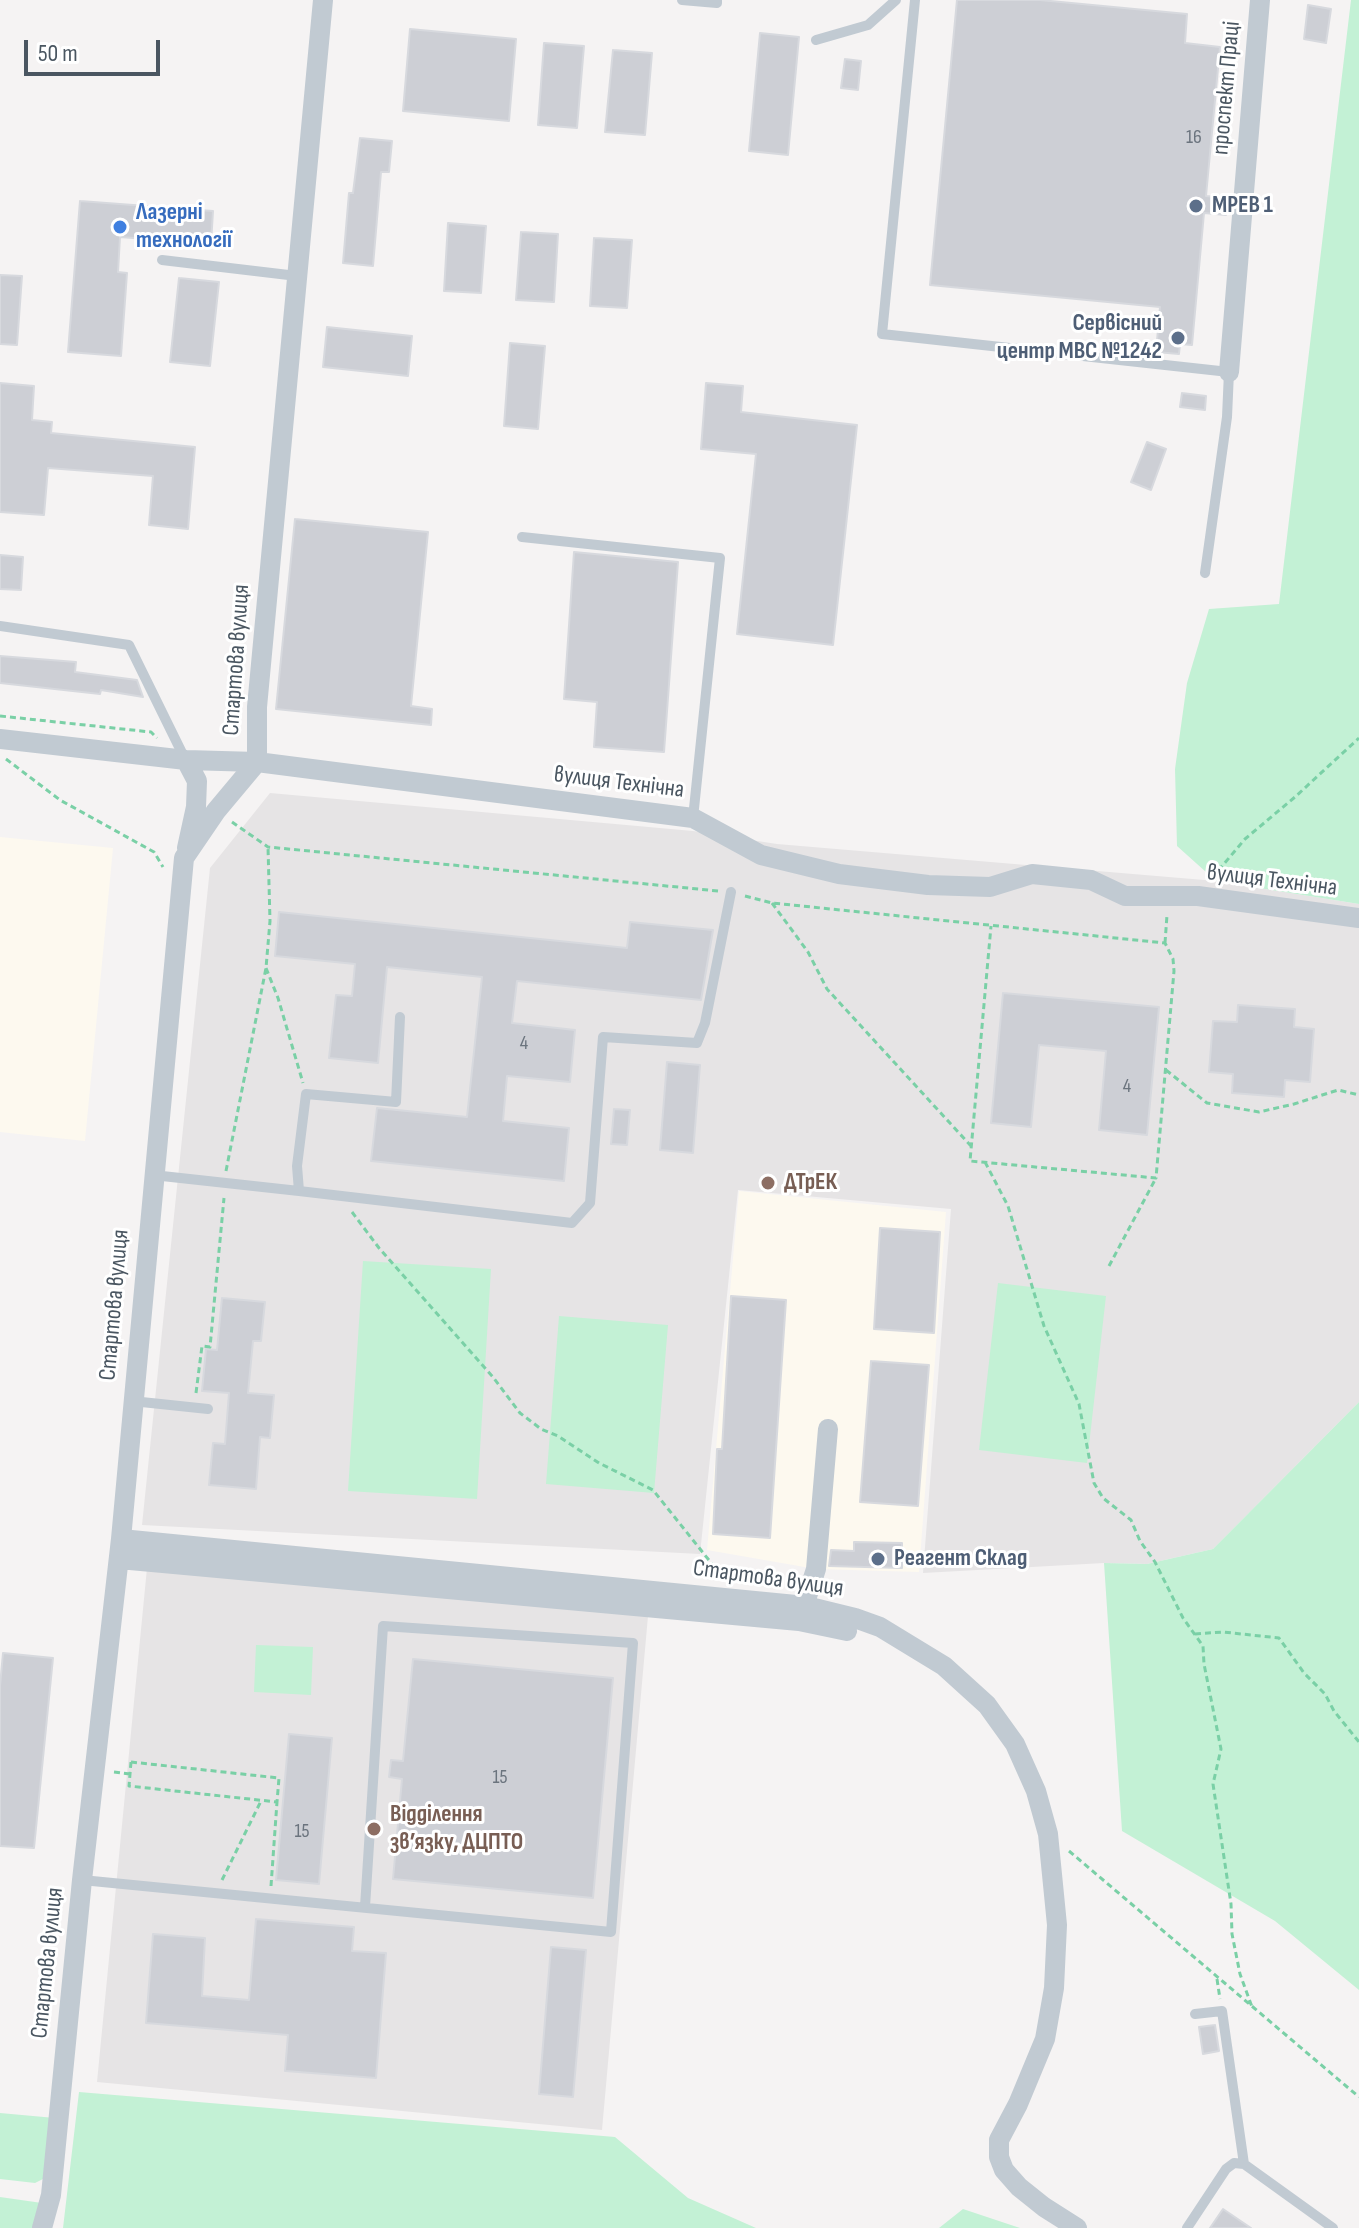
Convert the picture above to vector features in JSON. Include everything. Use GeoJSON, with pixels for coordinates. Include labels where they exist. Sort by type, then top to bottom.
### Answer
{"type":"FeatureCollection","features":[{"type":"Feature","properties":{"kind":"street","name":"Стартова вулиця"},"geometry":{"type":"LineString","coordinates":[[45,2225],[51,2195],[82,1880],[120,1549],[184,858],[216,811],[257,762],[257,707],[323,0]]}},
{"type":"Feature","properties":{"kind":"street","name":"проспект Праці"},"geometry":{"type":"LineString","coordinates":[[1229,372],[1260,0]]}},
{"type":"Feature","properties":{"kind":"street","name":"вулиця Технічна"},"geometry":{"type":"LineString","coordinates":[[0,739],[186,760],[257,762],[693,818],[761,855],[839,874],[928,885],[990,887],[1032,874],[1091,880],[1125,896],[1198,896],[1359,918]]}},
{"type":"Feature","properties":{"kind":"street"},"geometry":{"type":"LineString","coordinates":[[184,858],[196,807],[197,781],[186,760]]}},
{"type":"Feature","properties":{"kind":"street"},"geometry":{"type":"LineString","coordinates":[[802,1614],[816,1569],[828,1429]]}},
{"type":"Feature","properties":{"kind":"street","name":"Стартова вулиця"},"geometry":{"type":"LineString","coordinates":[[120,1549],[855,1618],[880,1627],[944,1666],[987,1705],[1015,1744],[1036,1791],[1048,1834],[1057,1925],[1054,1988],[1045,2039],[999,2140],[999,2157],[1004,2170],[1044,2207],[1077,2228]]}},
{"type":"Feature","properties":{"kind":"street","name":"Стартова вулиця"},"geometry":{"type":"LineString","coordinates":[[802,1614],[847,1631]]}},
{"type":"Feature","properties":{"kind":"lane"},"geometry":{"type":"LineString","coordinates":[[682,0],[717,3],[717,0]]}},
{"type":"Feature","properties":{"kind":"lane"},"geometry":{"type":"LineString","coordinates":[[816,40],[868,25],[896,0]]}},
{"type":"Feature","properties":{"kind":"lane"},"geometry":{"type":"LineString","coordinates":[[915,0],[882,334],[1229,372],[1227,417],[1205,573]]}},
{"type":"Feature","properties":{"kind":"lane"},"geometry":{"type":"LineString","coordinates":[[162,260],[297,276]]}},
{"type":"Feature","properties":{"kind":"lane"},"geometry":{"type":"LineString","coordinates":[[522,537],[720,558],[693,818]]}},
{"type":"Feature","properties":{"kind":"lane"},"geometry":{"type":"LineString","coordinates":[[0,626],[129,645],[186,760]]}},
{"type":"Feature","properties":{"kind":"lane"},"geometry":{"type":"LineString","coordinates":[[153,1175],[572,1223],[590,1203],[603,1037],[697,1043],[705,1023],[731,892]]}},
{"type":"Feature","properties":{"kind":"lane"},"geometry":{"type":"LineString","coordinates":[[299,1191],[297,1166],[306,1094],[396,1102],[400,1017]]}},
{"type":"Feature","properties":{"kind":"lane"},"geometry":{"type":"LineString","coordinates":[[132,1401],[208,1409]]}},
{"type":"Feature","properties":{"kind":"lane"},"geometry":{"type":"LineString","coordinates":[[82,1880],[611,1932],[633,1643],[383,1626],[365,1907]]}},
{"type":"Feature","properties":{"kind":"lane"},"geometry":{"type":"LineString","coordinates":[[1195,2014],[1222,2011],[1244,2164]]}},
{"type":"Feature","properties":{"kind":"lane"},"geometry":{"type":"LineString","coordinates":[[1187,2228],[1226,2169],[1234,2163],[1244,2164],[1333,2228]]}},
{"type":"Feature","properties":{"kind":"path"},"geometry":{"type":"LineString","coordinates":[[1198,896],[1201,887],[1245,839],[1359,738]]}},
{"type":"Feature","properties":{"kind":"path"},"geometry":{"type":"LineString","coordinates":[[0,754],[60,800],[154,852],[181,894]]}},
{"type":"Feature","properties":{"kind":"path"},"geometry":{"type":"LineString","coordinates":[[216,811],[268,847],[731,892],[772,903],[1165,943]]}},
{"type":"Feature","properties":{"kind":"path"},"geometry":{"type":"LineString","coordinates":[[195,1408],[202,1346],[210,1347],[224,1208],[223,1183],[266,968],[270,921],[268,847]]}},
{"type":"Feature","properties":{"kind":"path"},"geometry":{"type":"LineString","coordinates":[[1109,1266],[1156,1178],[1174,971],[1173,959],[1165,943],[1165,921],[1173,896]]}},
{"type":"Feature","properties":{"kind":"path"},"geometry":{"type":"LineString","coordinates":[[772,903],[808,952],[827,989],[971,1147]]}},
{"type":"Feature","properties":{"kind":"path"},"geometry":{"type":"LineString","coordinates":[[991,926],[970,1161],[1156,1178]]}},
{"type":"Feature","properties":{"kind":"path"},"geometry":{"type":"LineString","coordinates":[[266,968],[306,1094]]}},
{"type":"Feature","properties":{"kind":"path"},"geometry":{"type":"LineString","coordinates":[[1166,1070],[1207,1103],[1259,1112],[1338,1090],[1359,1095]]}},
{"type":"Feature","properties":{"kind":"path"},"geometry":{"type":"LineString","coordinates":[[985,1162],[1008,1206],[1044,1326],[1079,1404],[1094,1483],[1111,1506],[1131,1520],[1183,1618],[1203,1646],[1221,1749],[1213,1784],[1231,1904],[1232,1934],[1240,1974],[1252,2007]]}},
{"type":"Feature","properties":{"kind":"path"},"geometry":{"type":"LineString","coordinates":[[340,1197],[379,1248],[493,1377],[520,1413],[599,1463],[653,1490],[716,1569],[734,1581]]}},
{"type":"Feature","properties":{"kind":"path"},"geometry":{"type":"LineString","coordinates":[[1195,1634],[1223,1632],[1279,1638],[1359,1742]]}},
{"type":"Feature","properties":{"kind":"path"},"geometry":{"type":"LineString","coordinates":[[270,1900],[279,1778],[131,1762],[129,1786],[277,1802]]}},
{"type":"Feature","properties":{"kind":"path"},"geometry":{"type":"LineString","coordinates":[[215,1894],[261,1801]]}},
{"type":"Feature","properties":{"kind":"path"},"geometry":{"type":"LineString","coordinates":[[1061,1845],[1359,2097]]}},
{"type":"Feature","properties":{"kind":"path"},"geometry":{"type":"LineString","coordinates":[[1217,1977],[1222,2011]]}},
{"type":"Feature","properties":{"kind":"shaded area","name":"ДТрЕК"},"geometry":{"type":"Polygon","coordinates":[[[270,793],[693,831],[777,844],[1216,881],[1359,904],[1359,1402],[1213,1549],[1147,1564],[1104,1563],[923,1573],[951,1209],[738,1190],[700,1554],[142,1525],[210,868],[270,793]]]}},
{"type":"Feature","properties":{"kind":"shaded area"},"geometry":{"type":"Polygon","coordinates":[[[0,837],[113,848],[85,1141],[0,1132],[0,837]]]}},
{"type":"Feature","properties":{"kind":"shaded area"},"geometry":{"type":"Polygon","coordinates":[[[739,1191],[946,1212],[919,1572],[816,1569],[707,1550],[739,1191]]]}},
{"type":"Feature","properties":{"kind":"shaded area","name":"Відділення зв’язку, ДЦПТО"},"geometry":{"type":"Polygon","coordinates":[[[147,1568],[648,1616],[602,2130],[97,2082],[147,1568]]]}},
{"type":"Feature","properties":{"kind":"green space"},"geometry":{"type":"Polygon","coordinates":[[[1351,0],[1359,0],[1359,904],[1216,881],[1177,846],[1175,769],[1187,683],[1209,609],[1279,604],[1351,0]]]}},
{"type":"Feature","properties":{"kind":"green space"},"geometry":{"type":"Polygon","coordinates":[[[363,1261],[491,1269],[477,1499],[348,1491],[363,1261]]]}},
{"type":"Feature","properties":{"kind":"green space"},"geometry":{"type":"Polygon","coordinates":[[[998,1283],[1106,1296],[1087,1463],[979,1450],[998,1283]]]}},
{"type":"Feature","properties":{"kind":"green space"},"geometry":{"type":"Polygon","coordinates":[[[559,1316],[668,1325],[654,1493],[546,1484],[559,1316]]]}},
{"type":"Feature","properties":{"kind":"green space"},"geometry":{"type":"Polygon","coordinates":[[[1359,1402],[1359,1990],[1275,1921],[1122,1831],[1104,1563],[1147,1564],[1213,1549],[1359,1402]]]}},
{"type":"Feature","properties":{"kind":"green space"},"geometry":{"type":"Polygon","coordinates":[[[256,1645],[313,1647],[311,1695],[254,1692],[256,1645]]]}},
{"type":"Feature","properties":{"kind":"green space"},"geometry":{"type":"Polygon","coordinates":[[[79,2092],[615,2137],[688,2198],[756,2228],[63,2228],[79,2092]]]}},
{"type":"Feature","properties":{"kind":"green space"},"geometry":{"type":"Polygon","coordinates":[[[0,2113],[55,2118],[47,2177],[35,2183],[0,2179],[0,2113]]]}},
{"type":"Feature","properties":{"kind":"green space"},"geometry":{"type":"Polygon","coordinates":[[[0,2197],[42,2203],[37,2228],[0,2228],[0,2197]]]}},
{"type":"Feature","properties":{"kind":"green space"},"geometry":{"type":"Polygon","coordinates":[[[963,2209],[1020,2228],[939,2228],[963,2209]]]}},
{"type":"Feature","properties":{"kind":"building"},"geometry":{"type":"Polygon","coordinates":[[[957,0],[1040,0],[1187,14],[1185,43],[1220,47],[1206,196],[1228,198],[1226,215],[1204,213],[1192,345],[1180,344],[1179,354],[1156,352],[1160,307],[930,285],[957,0]]]}},
{"type":"Feature","properties":{"kind":"building"},"geometry":{"type":"Polygon","coordinates":[[[1308,5],[1331,9],[1326,43],[1304,39],[1308,5]]]}},
{"type":"Feature","properties":{"kind":"building"},"geometry":{"type":"Polygon","coordinates":[[[410,29],[516,39],[509,121],[403,111],[410,29]]]}},
{"type":"Feature","properties":{"kind":"building"},"geometry":{"type":"Polygon","coordinates":[[[760,33],[799,37],[788,155],[749,151],[760,33]]]}},
{"type":"Feature","properties":{"kind":"building"},"geometry":{"type":"Polygon","coordinates":[[[544,43],[584,46],[577,128],[538,125],[544,43]]]}},
{"type":"Feature","properties":{"kind":"building"},"geometry":{"type":"Polygon","coordinates":[[[613,50],[652,53],[645,135],[605,132],[613,50]]]}},
{"type":"Feature","properties":{"kind":"building"},"geometry":{"type":"Polygon","coordinates":[[[845,59],[861,61],[858,90],[841,88],[845,59]]]}},
{"type":"Feature","properties":{"kind":"building"},"geometry":{"type":"Polygon","coordinates":[[[360,138],[392,141],[389,172],[381,172],[373,266],[343,263],[349,193],[353,193],[360,138]]]}},
{"type":"Feature","properties":{"kind":"building"},"geometry":{"type":"Polygon","coordinates":[[[80,201],[213,211],[211,244],[120,237],[118,272],[127,273],[121,356],[68,352],[80,201]]]}},
{"type":"Feature","properties":{"kind":"building"},"geometry":{"type":"Polygon","coordinates":[[[448,223],[486,226],[481,293],[444,291],[448,223]]]}},
{"type":"Feature","properties":{"kind":"building"},"geometry":{"type":"Polygon","coordinates":[[[521,232],[558,234],[554,302],[516,300],[521,232]]]}},
{"type":"Feature","properties":{"kind":"building"},"geometry":{"type":"Polygon","coordinates":[[[594,238],[632,240],[627,308],[590,306],[594,238]]]}},
{"type":"Feature","properties":{"kind":"building"},"geometry":{"type":"Polygon","coordinates":[[[0,275],[22,276],[17,345],[0,344],[0,275]]]}},
{"type":"Feature","properties":{"kind":"building"},"geometry":{"type":"Polygon","coordinates":[[[179,278],[219,282],[210,366],[170,362],[179,278]]]}},
{"type":"Feature","properties":{"kind":"building"},"geometry":{"type":"Polygon","coordinates":[[[327,327],[412,336],[408,376],[323,367],[327,327]]]}},
{"type":"Feature","properties":{"kind":"building"},"geometry":{"type":"Polygon","coordinates":[[[510,343],[545,346],[538,429],[504,426],[510,343]]]}},
{"type":"Feature","properties":{"kind":"building"},"geometry":{"type":"Polygon","coordinates":[[[0,383],[34,386],[32,420],[52,422],[51,433],[195,447],[188,529],[149,525],[153,476],[48,468],[44,515],[0,512],[0,383]]]}},
{"type":"Feature","properties":{"kind":"building"},"geometry":{"type":"Polygon","coordinates":[[[706,383],[743,386],[741,412],[857,425],[833,645],[737,634],[756,454],[701,449],[706,383]]]}},
{"type":"Feature","properties":{"kind":"building"},"geometry":{"type":"Polygon","coordinates":[[[1182,393],[1206,396],[1205,410],[1180,407],[1182,393]]]}},
{"type":"Feature","properties":{"kind":"building"},"geometry":{"type":"Polygon","coordinates":[[[1147,442],[1166,449],[1151,490],[1131,482],[1147,442]]]}},
{"type":"Feature","properties":{"kind":"building"},"geometry":{"type":"Polygon","coordinates":[[[295,519],[428,532],[411,706],[432,709],[431,725],[276,709],[295,519]]]}},
{"type":"Feature","properties":{"kind":"building"},"geometry":{"type":"Polygon","coordinates":[[[574,552],[678,562],[664,752],[594,747],[597,702],[564,699],[574,552]]]}},
{"type":"Feature","properties":{"kind":"building"},"geometry":{"type":"Polygon","coordinates":[[[0,555],[23,557],[21,590],[0,589],[0,555]]]}},
{"type":"Feature","properties":{"kind":"building"},"geometry":{"type":"Polygon","coordinates":[[[0,656],[76,662],[75,672],[137,680],[143,697],[101,690],[100,694],[0,683],[0,656]]]}},
{"type":"Feature","properties":{"kind":"building"},"geometry":{"type":"Polygon","coordinates":[[[279,912],[627,948],[630,922],[713,930],[701,1000],[517,981],[512,1023],[575,1030],[570,1082],[507,1076],[503,1121],[569,1128],[564,1181],[371,1161],[377,1108],[467,1117],[482,977],[387,967],[378,1063],[329,1058],[336,995],[352,996],[355,964],[275,956],[279,912]]]}},
{"type":"Feature","properties":{"kind":"building"},"geometry":{"type":"Polygon","coordinates":[[[1003,993],[1159,1007],[1147,1135],[1099,1130],[1106,1051],[1039,1045],[1031,1127],[991,1123],[1003,993]]]}},
{"type":"Feature","properties":{"kind":"building"},"geometry":{"type":"Polygon","coordinates":[[[1238,1005],[1295,1009],[1294,1027],[1314,1029],[1310,1082],[1285,1080],[1284,1097],[1232,1093],[1233,1074],[1209,1072],[1213,1021],[1237,1022],[1238,1005]]]}},
{"type":"Feature","properties":{"kind":"building"},"geometry":{"type":"Polygon","coordinates":[[[667,1062],[700,1065],[693,1153],[660,1150],[667,1062]]]}},
{"type":"Feature","properties":{"kind":"building"},"geometry":{"type":"Polygon","coordinates":[[[614,1109],[630,1110],[627,1145],[611,1144],[614,1109]]]}},
{"type":"Feature","properties":{"kind":"building"},"geometry":{"type":"Polygon","coordinates":[[[880,1228],[940,1232],[934,1333],[874,1329],[880,1228]]]}},
{"type":"Feature","properties":{"kind":"building"},"geometry":{"type":"Polygon","coordinates":[[[731,1296],[786,1300],[770,1538],[713,1534],[717,1449],[722,1449],[731,1296]]]}},
{"type":"Feature","properties":{"kind":"building"},"geometry":{"type":"Polygon","coordinates":[[[222,1298],[265,1302],[261,1341],[253,1341],[248,1393],[274,1395],[270,1438],[260,1437],[256,1489],[209,1485],[213,1443],[225,1444],[229,1393],[202,1391],[206,1349],[217,1350],[222,1298]]]}},
{"type":"Feature","properties":{"kind":"building"},"geometry":{"type":"Polygon","coordinates":[[[871,1361],[929,1365],[918,1506],[860,1502],[871,1361]]]}},
{"type":"Feature","properties":{"kind":"building","name":"Реагент Склад"},"geometry":{"type":"Polygon","coordinates":[[[854,1542],[902,1543],[902,1568],[829,1566],[831,1550],[854,1551],[854,1542]]]}},
{"type":"Feature","properties":{"kind":"building"},"geometry":{"type":"Polygon","coordinates":[[[3,1653],[53,1658],[34,1848],[0,1846],[0,1686],[3,1653]]]}},
{"type":"Feature","properties":{"kind":"building"},"geometry":{"type":"Polygon","coordinates":[[[413,1659],[613,1678],[593,1898],[393,1879],[402,1779],[389,1777],[391,1760],[403,1761],[413,1659]]]}},
{"type":"Feature","properties":{"kind":"building"},"geometry":{"type":"Polygon","coordinates":[[[289,1734],[332,1738],[319,1884],[276,1880],[289,1734]]]}},
{"type":"Feature","properties":{"kind":"building"},"geometry":{"type":"Polygon","coordinates":[[[256,1919],[354,1927],[352,1951],[386,1953],[376,2078],[285,2071],[288,2035],[146,2023],[153,1934],[205,1938],[202,1996],[249,2000],[256,1919]]]}},
{"type":"Feature","properties":{"kind":"building"},"geometry":{"type":"Polygon","coordinates":[[[551,1947],[586,1950],[573,2097],[539,2094],[551,1947]]]}},
{"type":"Feature","properties":{"kind":"building"},"geometry":{"type":"Polygon","coordinates":[[[1215,2025],[1219,2051],[1203,2054],[1199,2027],[1215,2025]]]}},
{"type":"Feature","properties":{"kind":"building"},"geometry":{"type":"Polygon","coordinates":[[[1223,2209],[1251,2228],[1210,2228],[1223,2209]]]}},
{"type":"Feature","properties":{"kind":"place","name":"МРЕВ 1"},"geometry":{"type":"Point","coordinates":[1196,206]}},
{"type":"Feature","properties":{"kind":"place","name":"Лазерні технології"},"geometry":{"type":"Point","coordinates":[120,227]}},
{"type":"Feature","properties":{"kind":"place","name":"Сервісний центр МВС №1242"},"geometry":{"type":"Point","coordinates":[1178,338]}},
{"type":"Feature","properties":{"kind":"place","name":"ДТрЕК"},"geometry":{"type":"Point","coordinates":[768,1183]}},
{"type":"Feature","properties":{"kind":"place","name":"Реагент Склад"},"geometry":{"type":"Point","coordinates":[878,1559]}},
{"type":"Feature","properties":{"kind":"place","name":"Відділення зв’язку, ДЦПТО"},"geometry":{"type":"Point","coordinates":[374,1829]}}]}
